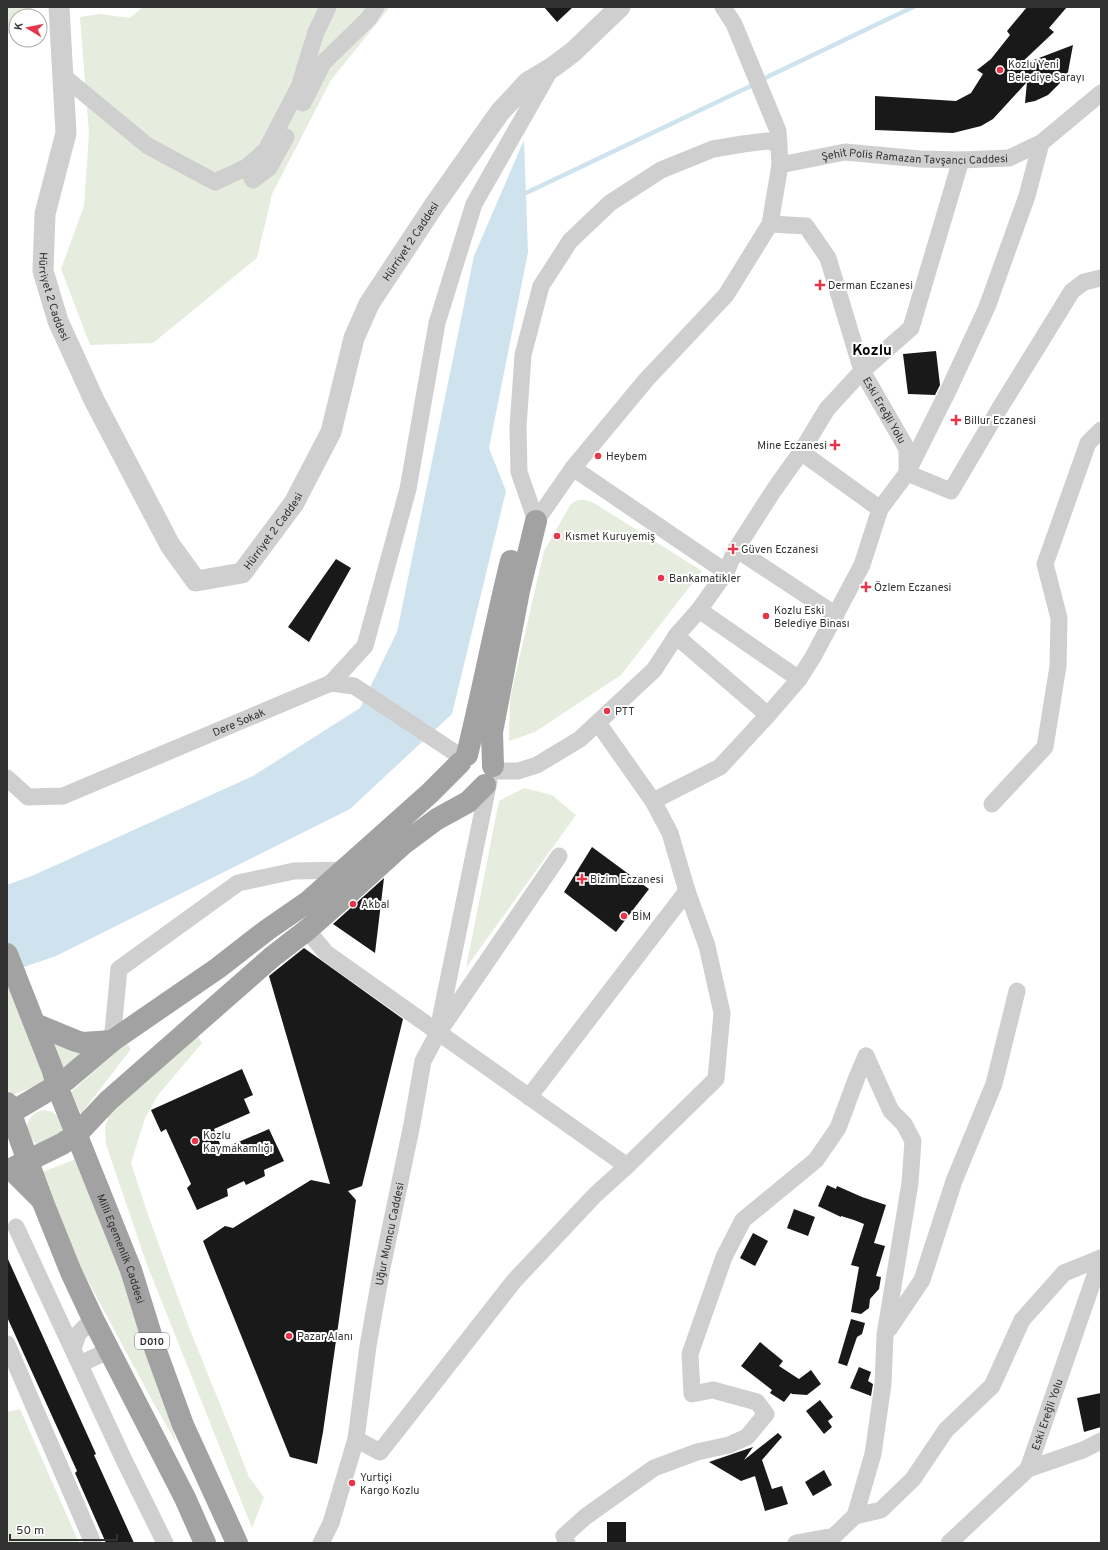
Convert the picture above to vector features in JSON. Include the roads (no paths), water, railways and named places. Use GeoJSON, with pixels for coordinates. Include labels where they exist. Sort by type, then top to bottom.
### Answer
{"type":"FeatureCollection","features":[{"type":"Feature","properties":{"kind":"highway"},"geometry":{"type":"LineString","coordinates":[[490,776],[474,787],[464,783],[459,774],[459,768],[464,759],[480,706],[499,610],[513,555],[524,533],[536,521]]}},
{"type":"Feature","properties":{"kind":"highway"},"geometry":{"type":"LineString","coordinates":[[490,776],[492,732],[518,598],[536,521]]}},
{"type":"Feature","properties":{"kind":"highway"},"geometry":{"type":"LineString","coordinates":[[16,1166],[62,1144],[77,1134],[108,1101],[272,957],[307,930],[402,845],[437,819],[468,802],[490,776],[491,761],[483,754],[472,753],[345,870],[309,900],[218,968],[112,1041],[58,1086],[8,1110],[16,1166],[42,1200],[71,1272],[93,1319],[185,1498],[205,1543]]}},
{"type":"Feature","properties":{"kind":"highway","name":"Milli Egemenlik Caddesi"},"geometry":{"type":"LineString","coordinates":[[7,954],[131,1270],[156,1352],[183,1425],[237,1543]]}},
{"type":"Feature","properties":{"kind":"highway"},"geometry":{"type":"LineString","coordinates":[[31,1015],[76,1041],[112,1041]]}},
{"type":"Feature","properties":{"kind":"highway"},"geometry":{"type":"LineString","coordinates":[[87,1157],[94,1126],[108,1101]]}},
{"type":"Feature","properties":{"kind":"street","name":"Hürriyet 2 Caddesi"},"geometry":{"type":"LineString","coordinates":[[59,7],[66,133],[45,214],[43,271],[58,321],[94,400],[170,545],[196,581],[242,573],[294,503],[331,432],[354,338],[369,304],[435,204],[500,112],[528,82],[573,52],[620,7]]}},
{"type":"Feature","properties":{"kind":"street"},"geometry":{"type":"LineString","coordinates":[[63,76],[148,146],[215,182],[247,167],[266,150],[299,87],[316,32],[328,7]]}},
{"type":"Feature","properties":{"kind":"street"},"geometry":{"type":"LineString","coordinates":[[247,167],[253,180],[269,168],[296,119],[323,63],[369,18],[376,7]]}},
{"type":"Feature","properties":{"kind":"street"},"geometry":{"type":"LineString","coordinates":[[536,521],[573,468],[646,380],[726,295],[770,224],[780,165],[779,137],[734,24],[723,7]]}},
{"type":"Feature","properties":{"kind":"street"},"geometry":{"type":"LineString","coordinates":[[331,683],[365,646],[408,489],[437,323],[474,204],[552,67]]}},
{"type":"Feature","properties":{"kind":"street","name":"Şehit Polis Ramazan Tavşancı Caddesi"},"geometry":{"type":"LineString","coordinates":[[780,165],[845,152],[920,159],[961,160],[1009,158],[1041,143],[1101,93]]}},
{"type":"Feature","properties":{"kind":"street"},"geometry":{"type":"LineString","coordinates":[[536,521],[519,472],[518,427],[523,355],[541,286],[570,241],[610,203],[661,170],[713,149],[767,141],[779,137]]}},
{"type":"Feature","properties":{"kind":"street"},"geometry":{"type":"LineString","coordinates":[[653,801],[720,766],[768,715],[799,679],[813,657],[862,564],[880,509],[907,473],[949,389],[987,307],[1027,196],[1041,143]]}},
{"type":"Feature","properties":{"kind":"street"},"geometry":{"type":"LineString","coordinates":[[438,1033],[490,776],[518,771],[537,765],[580,739],[654,670],[676,636],[699,610],[726,572],[736,549],[774,490],[801,452],[827,409],[862,371],[911,328],[961,160]]}},
{"type":"Feature","properties":{"kind":"street","name":"Eski Ereğli Yolu"},"geometry":{"type":"LineString","coordinates":[[770,224],[806,226],[828,258],[862,371],[907,449],[907,473]]}},
{"type":"Feature","properties":{"kind":"street"},"geometry":{"type":"LineString","coordinates":[[907,473],[951,490],[1072,291],[1084,282],[1101,278]]}},
{"type":"Feature","properties":{"kind":"street"},"geometry":{"type":"LineString","coordinates":[[992,804],[1045,747],[1058,666],[1059,618],[1045,564],[1088,443],[1101,430]]}},
{"type":"Feature","properties":{"kind":"street"},"geometry":{"type":"LineString","coordinates":[[801,452],[880,509]]}},
{"type":"Feature","properties":{"kind":"street"},"geometry":{"type":"LineString","coordinates":[[573,468],[726,572]]}},
{"type":"Feature","properties":{"kind":"street"},"geometry":{"type":"LineString","coordinates":[[736,549],[836,615]]}},
{"type":"Feature","properties":{"kind":"street"},"geometry":{"type":"LineString","coordinates":[[699,610],[799,679]]}},
{"type":"Feature","properties":{"kind":"street"},"geometry":{"type":"LineString","coordinates":[[676,636],[768,715]]}},
{"type":"Feature","properties":{"kind":"street"},"geometry":{"type":"LineString","coordinates":[[331,683],[354,686],[464,759]]}},
{"type":"Feature","properties":{"kind":"street","name":"Dere Sokak"},"geometry":{"type":"LineString","coordinates":[[7,778],[28,797],[63,796],[331,683]]}},
{"type":"Feature","properties":{"kind":"street"},"geometry":{"type":"LineString","coordinates":[[356,1439],[380,1452],[514,1281],[594,1196],[716,1080],[722,1014],[707,946],[687,891],[670,833],[653,801],[598,723]]}},
{"type":"Feature","properties":{"kind":"street"},"geometry":{"type":"LineString","coordinates":[[438,1033],[559,856]]}},
{"type":"Feature","properties":{"kind":"street"},"geometry":{"type":"LineString","coordinates":[[112,1041],[119,969],[238,883],[294,871],[345,870]]}},
{"type":"Feature","properties":{"kind":"street"},"geometry":{"type":"LineString","coordinates":[[529,1097],[687,891]]}},
{"type":"Feature","properties":{"kind":"street"},"geometry":{"type":"LineString","coordinates":[[307,930],[326,953],[627,1166]]}},
{"type":"Feature","properties":{"kind":"street"},"geometry":{"type":"LineString","coordinates":[[885,1335],[922,1280],[954,1181],[994,1084],[1018,991]]}},
{"type":"Feature","properties":{"kind":"street","name":"Uğur Mumcu Caddesi"},"geometry":{"type":"LineString","coordinates":[[321,1543],[331,1522],[356,1439],[368,1346],[423,1061],[438,1033]]}},
{"type":"Feature","properties":{"kind":"street"},"geometry":{"type":"LineString","coordinates":[[567,1543],[564,1536],[585,1518],[654,1468],[697,1452],[729,1445],[747,1437],[766,1414],[757,1402],[713,1390],[692,1394],[690,1354],[724,1257],[743,1220],[816,1160],[838,1128],[856,1077],[866,1056],[891,1111],[904,1124],[913,1141],[910,1182],[885,1335],[883,1384],[873,1454],[855,1516],[834,1536],[796,1543]]}},
{"type":"Feature","properties":{"kind":"street"},"geometry":{"type":"LineString","coordinates":[[16,1227],[164,1543]]}},
{"type":"Feature","properties":{"kind":"street"},"geometry":{"type":"LineString","coordinates":[[855,1516],[881,1510],[913,1479],[946,1430],[992,1386],[1022,1320],[1064,1273],[1101,1258]]}},
{"type":"Feature","properties":{"kind":"street","name":"Eski Ereğli Yolu"},"geometry":{"type":"LineString","coordinates":[[949,1543],[1028,1469],[1101,1258]]}},
{"type":"Feature","properties":{"kind":"street"},"geometry":{"type":"LineString","coordinates":[[76,1357],[78,1334],[93,1319]]}},
{"type":"Feature","properties":{"kind":"street"},"geometry":{"type":"LineString","coordinates":[[7,1344],[93,1543]]}},
{"type":"Feature","properties":{"kind":"street"},"geometry":{"type":"LineString","coordinates":[[76,1357],[110,1350]]}},
{"type":"Feature","properties":{"kind":"street"},"geometry":{"type":"LineString","coordinates":[[1028,1469],[1083,1450],[1101,1442]]}},
{"type":"Feature","properties":{"kind":"water"},"geometry":{"type":"Polygon","coordinates":[[[524,140],[528,252],[489,448],[506,491],[452,714],[350,809],[56,956],[7,973],[7,885],[34,875],[253,776],[360,708],[397,632],[474,256],[524,140]]]}},
{"type":"Feature","properties":{"kind":"waterway"},"geometry":{"type":"LineString","coordinates":[[761,80],[913,7]]}},
{"type":"Feature","properties":{"kind":"waterway"},"geometry":{"type":"LineString","coordinates":[[526,193],[755,84]]}},
{"type":"Feature","properties":{"kind":"place","name":"Kozlu Yeni Belediye Sarayı"},"geometry":{"type":"Point","coordinates":[1000,70]}},
{"type":"Feature","properties":{"kind":"place","name":"Derman Eczanesi"},"geometry":{"type":"Point","coordinates":[820,285]}},
{"type":"Feature","properties":{"kind":"place","name":"Billur Eczanesi"},"geometry":{"type":"Point","coordinates":[956,420]}},
{"type":"Feature","properties":{"kind":"place","name":"Mine Eczanesi"},"geometry":{"type":"Point","coordinates":[835,445]}},
{"type":"Feature","properties":{"kind":"place","name":"Heybem"},"geometry":{"type":"Point","coordinates":[598,456]}},
{"type":"Feature","properties":{"kind":"place","name":"Kısmet Kuruyemiş"},"geometry":{"type":"Point","coordinates":[557,536]}},
{"type":"Feature","properties":{"kind":"place","name":"Güven Eczanesi"},"geometry":{"type":"Point","coordinates":[733,549]}},
{"type":"Feature","properties":{"kind":"place","name":"Bankamatikler"},"geometry":{"type":"Point","coordinates":[661,578]}},
{"type":"Feature","properties":{"kind":"place","name":"Özlem Eczanesi"},"geometry":{"type":"Point","coordinates":[866,587]}},
{"type":"Feature","properties":{"kind":"place","name":"Kozlu Eski Belediye Binası"},"geometry":{"type":"Point","coordinates":[766,616]}},
{"type":"Feature","properties":{"kind":"place","name":"PTT"},"geometry":{"type":"Point","coordinates":[607,711]}},
{"type":"Feature","properties":{"kind":"place","name":"Bizim Eczanesi"},"geometry":{"type":"Point","coordinates":[582,879]}},
{"type":"Feature","properties":{"kind":"place","name":"Akbal"},"geometry":{"type":"Point","coordinates":[353,904]}},
{"type":"Feature","properties":{"kind":"place","name":"BİM"},"geometry":{"type":"Point","coordinates":[624,916]}},
{"type":"Feature","properties":{"kind":"place","name":"Kozlu Kaymakamlığı"},"geometry":{"type":"Point","coordinates":[195,1141]}},
{"type":"Feature","properties":{"kind":"place","name":"Pazar Alanı"},"geometry":{"type":"Point","coordinates":[289,1336]}},
{"type":"Feature","properties":{"kind":"place","name":"Yurtiçi Kargo Kozlu"},"geometry":{"type":"Point","coordinates":[352,1483]}},
{"type":"Feature","properties":{"kind":"district","name":"Kozlu"},"geometry":{"type":"Point","coordinates":[872,350]}}]}
